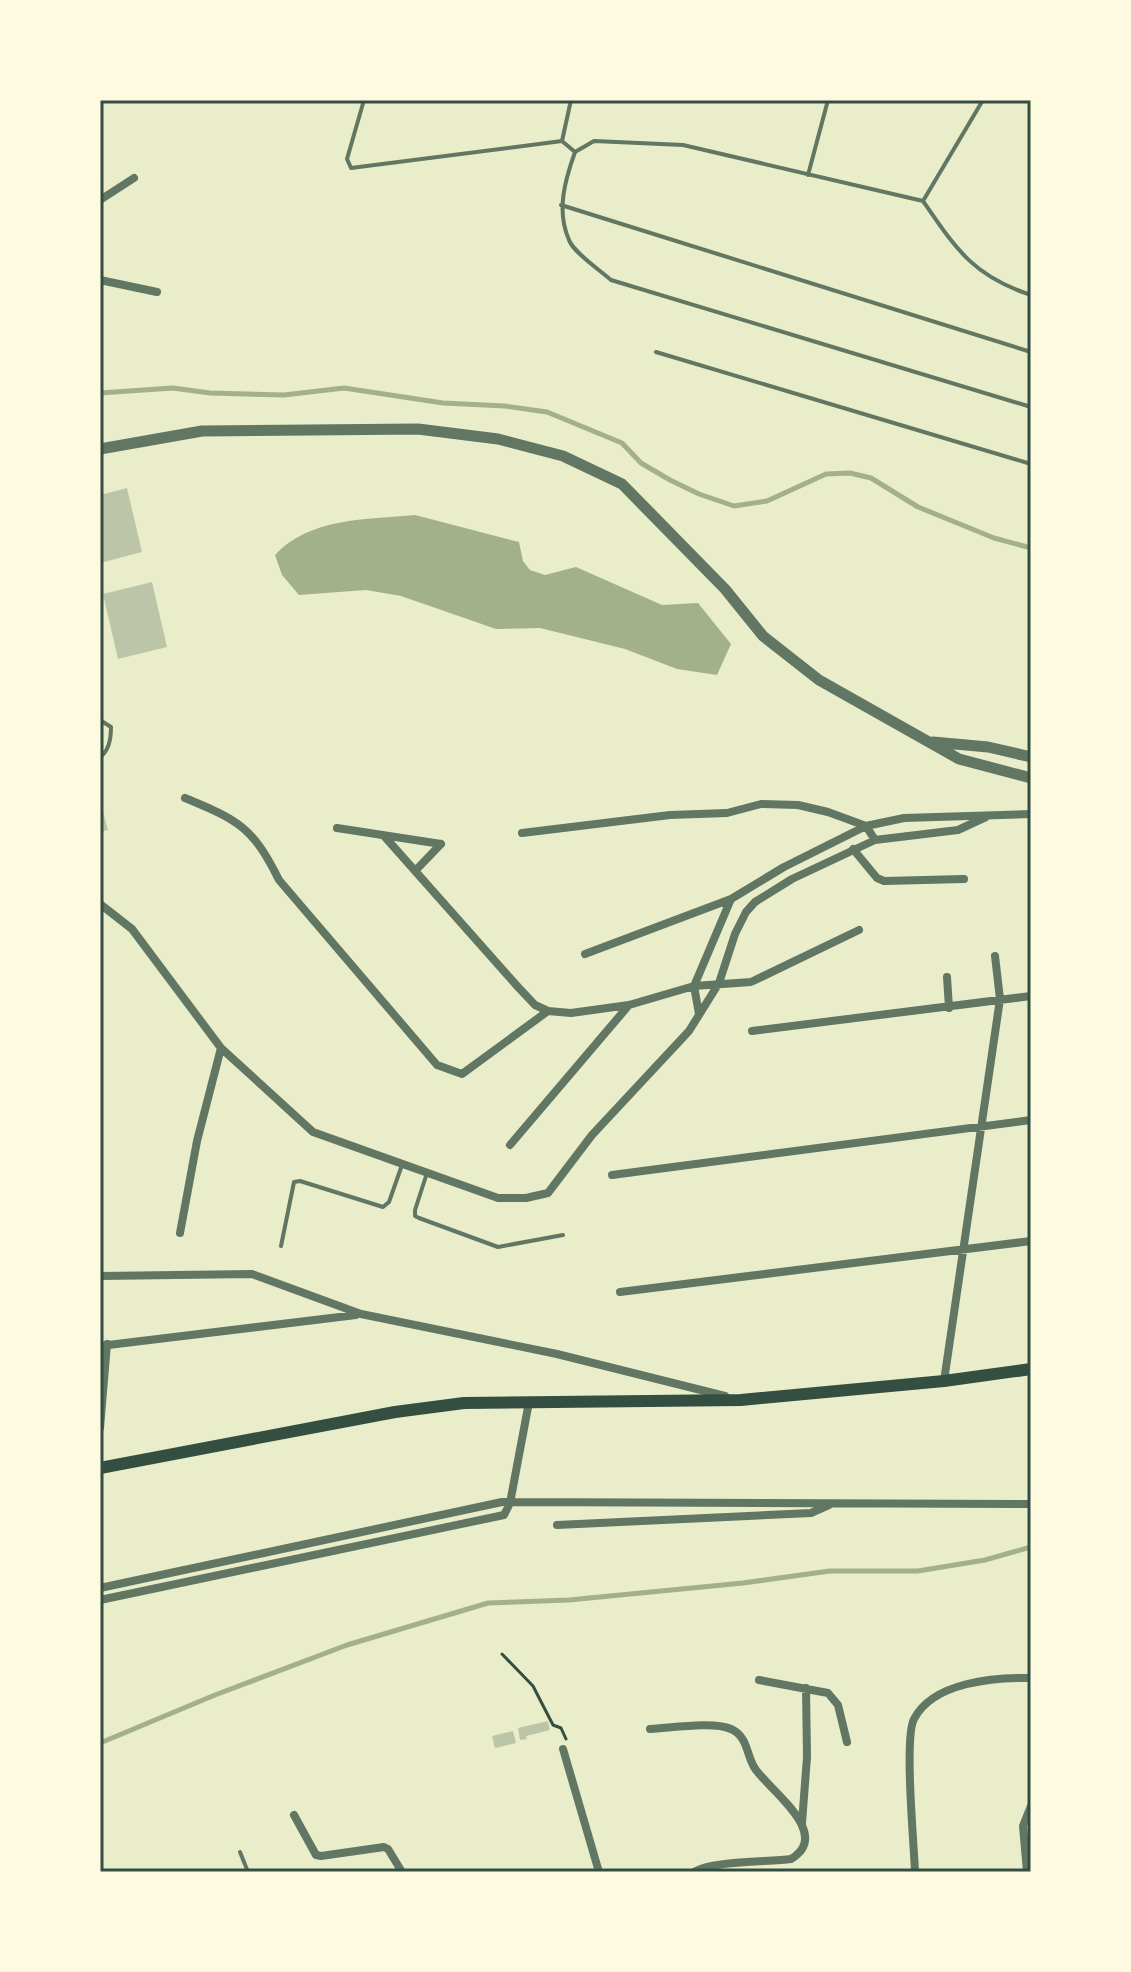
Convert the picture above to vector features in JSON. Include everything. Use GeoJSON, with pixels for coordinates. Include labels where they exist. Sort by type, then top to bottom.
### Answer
{"type":"FeatureCollection","features":[{"type":"Feature","properties":{"kind":"main road"},"geometry":{"type":"LineString","coordinates":[[100,1468],[395,1412],[464,1403],[741,1400],[944,1381],[1031,1369]]}},
{"type":"Feature","properties":{"kind":"street"},"geometry":{"type":"LineString","coordinates":[[100,200],[134,178]]}},
{"type":"Feature","properties":{"kind":"street"},"geometry":{"type":"LineString","coordinates":[[100,280],[157,292]]}},
{"type":"Feature","properties":{"kind":"street"},"geometry":{"type":"LineString","coordinates":[[100,449],[202,431],[418,429],[498,439],[563,456],[622,484],[725,589],[763,636],[819,680],[959,759],[1031,778]]}},
{"type":"Feature","properties":{"kind":"street"},"geometry":{"type":"LineString","coordinates":[[927,741],[988,747],[1031,757]]}},
{"type":"Feature","properties":{"kind":"street"},"geometry":{"type":"LineString","coordinates":[[185,798],[222,814],[244,828],[263,848],[279,880],[437,1065],[462,1074],[548,1011]]}},
{"type":"Feature","properties":{"kind":"street"},"geometry":{"type":"LineString","coordinates":[[522,833],[670,815],[727,813],[761,804],[798,805],[866,826],[875,840]]}},
{"type":"Feature","properties":{"kind":"street"},"geometry":{"type":"LineString","coordinates":[[585,954],[731,899],[784,867],[866,826],[904,818],[1030,814]]}},
{"type":"Feature","properties":{"kind":"street"},"geometry":{"type":"LineString","coordinates":[[100,904],[132,929],[221,1048],[313,1132],[498,1198],[526,1198],[548,1193],[592,1135],[689,1031],[719,983],[735,934],[755,902],[792,879],[875,840],[958,830],[986,817]]}},
{"type":"Feature","properties":{"kind":"street"},"geometry":{"type":"LineString","coordinates":[[337,828],[441,844],[415,871]]}},
{"type":"Feature","properties":{"kind":"street"},"geometry":{"type":"LineString","coordinates":[[385,837],[518,987],[535,1005],[548,1011],[571,1013],[629,1005],[694,986],[751,982],[859,930]]}},
{"type":"Feature","properties":{"kind":"street"},"geometry":{"type":"LineString","coordinates":[[853,849],[877,878],[884,881],[964,879]]}},
{"type":"Feature","properties":{"kind":"street"},"geometry":{"type":"LineString","coordinates":[[699,1014],[694,986],[731,899]]}},
{"type":"Feature","properties":{"kind":"street"},"geometry":{"type":"LineString","coordinates":[[944,1381],[1000,999],[995,956]]}},
{"type":"Feature","properties":{"kind":"street"},"geometry":{"type":"LineString","coordinates":[[947,977],[949,1008]]}},
{"type":"Feature","properties":{"kind":"street"},"geometry":{"type":"LineString","coordinates":[[752,1031],[1031,996]]}},
{"type":"Feature","properties":{"kind":"street"},"geometry":{"type":"LineString","coordinates":[[510,1145],[629,1005]]}},
{"type":"Feature","properties":{"kind":"street"},"geometry":{"type":"LineString","coordinates":[[180,1233],[197,1141],[221,1048]]}},
{"type":"Feature","properties":{"kind":"street"},"geometry":{"type":"LineString","coordinates":[[612,1175],[1031,1120]]}},
{"type":"Feature","properties":{"kind":"street"},"geometry":{"type":"LineString","coordinates":[[620,1292],[1031,1241]]}},
{"type":"Feature","properties":{"kind":"street"},"geometry":{"type":"LineString","coordinates":[[100,1276],[252,1274],[361,1314],[557,1354],[741,1400]]}},
{"type":"Feature","properties":{"kind":"street"},"geometry":{"type":"LineString","coordinates":[[100,1428],[104,1345],[361,1314]]}},
{"type":"Feature","properties":{"kind":"street"},"geometry":{"type":"LineString","coordinates":[[100,1600],[504,1515],[510,1503],[529,1402]]}},
{"type":"Feature","properties":{"kind":"street"},"geometry":{"type":"LineString","coordinates":[[100,1588],[510,1503],[1031,1504]]}},
{"type":"Feature","properties":{"kind":"street"},"geometry":{"type":"LineString","coordinates":[[557,1525],[811,1513],[829,1505]]}},
{"type":"Feature","properties":{"kind":"street"},"geometry":{"type":"LineString","coordinates":[[915,1872],[909,1747],[914,1719],[943,1692],[979,1681],[1031,1678]]}},
{"type":"Feature","properties":{"kind":"street"},"geometry":{"type":"LineString","coordinates":[[759,1680],[828,1693],[838,1705],[847,1742]]}},
{"type":"Feature","properties":{"kind":"street"},"geometry":{"type":"LineString","coordinates":[[694,1872],[700,1868],[722,1865],[791,1859],[804,1847],[806,1688]]}},
{"type":"Feature","properties":{"kind":"street"},"geometry":{"type":"LineString","coordinates":[[650,1729],[718,1726],[730,1729],[746,1743],[755,1770],[802,1823]]}},
{"type":"Feature","properties":{"kind":"street"},"geometry":{"type":"LineString","coordinates":[[563,1749],[599,1872]]}},
{"type":"Feature","properties":{"kind":"street"},"geometry":{"type":"LineString","coordinates":[[1027,1872],[1023,1826],[1031,1806]]}},
{"type":"Feature","properties":{"kind":"street"},"geometry":{"type":"LineString","coordinates":[[294,1815],[316,1855],[384,1847],[402,1872]]}},
{"type":"Feature","properties":{"kind":"lane"},"geometry":{"type":"LineString","coordinates":[[364,100],[347,159],[351,168],[562,141],[575,152]]}},
{"type":"Feature","properties":{"kind":"lane"},"geometry":{"type":"LineString","coordinates":[[562,141],[571,100]]}},
{"type":"Feature","properties":{"kind":"lane"},"geometry":{"type":"LineString","coordinates":[[807,176],[828,100]]}},
{"type":"Feature","properties":{"kind":"lane"},"geometry":{"type":"LineString","coordinates":[[923,201],[983,100]]}},
{"type":"Feature","properties":{"kind":"lane"},"geometry":{"type":"LineString","coordinates":[[1031,295],[978,270],[952,243],[923,201],[683,145],[594,141],[575,152],[561,205],[569,243],[611,280],[1031,407]]}},
{"type":"Feature","properties":{"kind":"lane"},"geometry":{"type":"LineString","coordinates":[[561,205],[1031,352]]}},
{"type":"Feature","properties":{"kind":"lane"},"geometry":{"type":"LineString","coordinates":[[656,352],[1031,464]]}},
{"type":"Feature","properties":{"kind":"lane"},"geometry":{"type":"LineString","coordinates":[[100,720],[111,727],[107,751],[100,757]]}},
{"type":"Feature","properties":{"kind":"lane"},"geometry":{"type":"LineString","coordinates":[[281,1246],[294,1182],[300,1181],[383,1207],[389,1202],[402,1164]]}},
{"type":"Feature","properties":{"kind":"lane"},"geometry":{"type":"LineString","coordinates":[[427,1173],[415,1210],[415,1216],[419,1218],[498,1247],[563,1235]]}},
{"type":"Feature","properties":{"kind":"lane"},"geometry":{"type":"LineString","coordinates":[[240,1852],[248,1872]]}},
{"type":"Feature","properties":{"kind":"path"},"geometry":{"type":"LineString","coordinates":[[502,1654],[533,1686],[553,1725],[561,1728],[567,1742],[563,1749]]}},
{"type":"Feature","properties":{"kind":"shaded area"},"geometry":{"type":"Polygon","coordinates":[[[415,515],[519,542],[523,561],[530,570],[545,575],[576,567],[662,605],[698,603],[731,644],[717,675],[677,669],[625,649],[540,628],[496,629],[401,596],[366,590],[299,595],[282,575],[275,555],[305,533],[358,520],[415,515]]]}},
{"type":"Feature","properties":{"kind":"building"},"geometry":{"type":"Polygon","coordinates":[[[127,488],[142,552],[100,563],[100,495],[127,488]]]}},
{"type":"Feature","properties":{"kind":"building"},"geometry":{"type":"Polygon","coordinates":[[[152,582],[167,647],[118,659],[103,594],[152,582]]]}},
{"type":"Feature","properties":{"kind":"building"},"geometry":{"type":"Polygon","coordinates":[[[100,801],[108,830],[100,832],[100,801]]]}},
{"type":"Feature","properties":{"kind":"building"},"geometry":{"type":"Polygon","coordinates":[[[548,1721],[550,1730],[520,1740],[518,1728],[548,1721]]]}},
{"type":"Feature","properties":{"kind":"building"},"geometry":{"type":"Polygon","coordinates":[[[513,1731],[516,1743],[495,1748],[492,1736],[513,1731]]]}},
{"type":"Feature","properties":{"kind":"waterway"},"geometry":{"type":"LineString","coordinates":[[100,393],[173,388],[210,393],[284,395],[344,388],[443,403],[547,412],[622,443],[641,463],[670,480],[734,506],[767,501],[826,474],[850,473],[871,478],[918,507],[994,538],[1031,548]]}},
{"type":"Feature","properties":{"kind":"waterway"},"geometry":{"type":"LineString","coordinates":[[100,1743],[347,1645],[488,1603],[569,1600],[830,1571],[918,1571],[985,1560],[1031,1547]]}}]}
